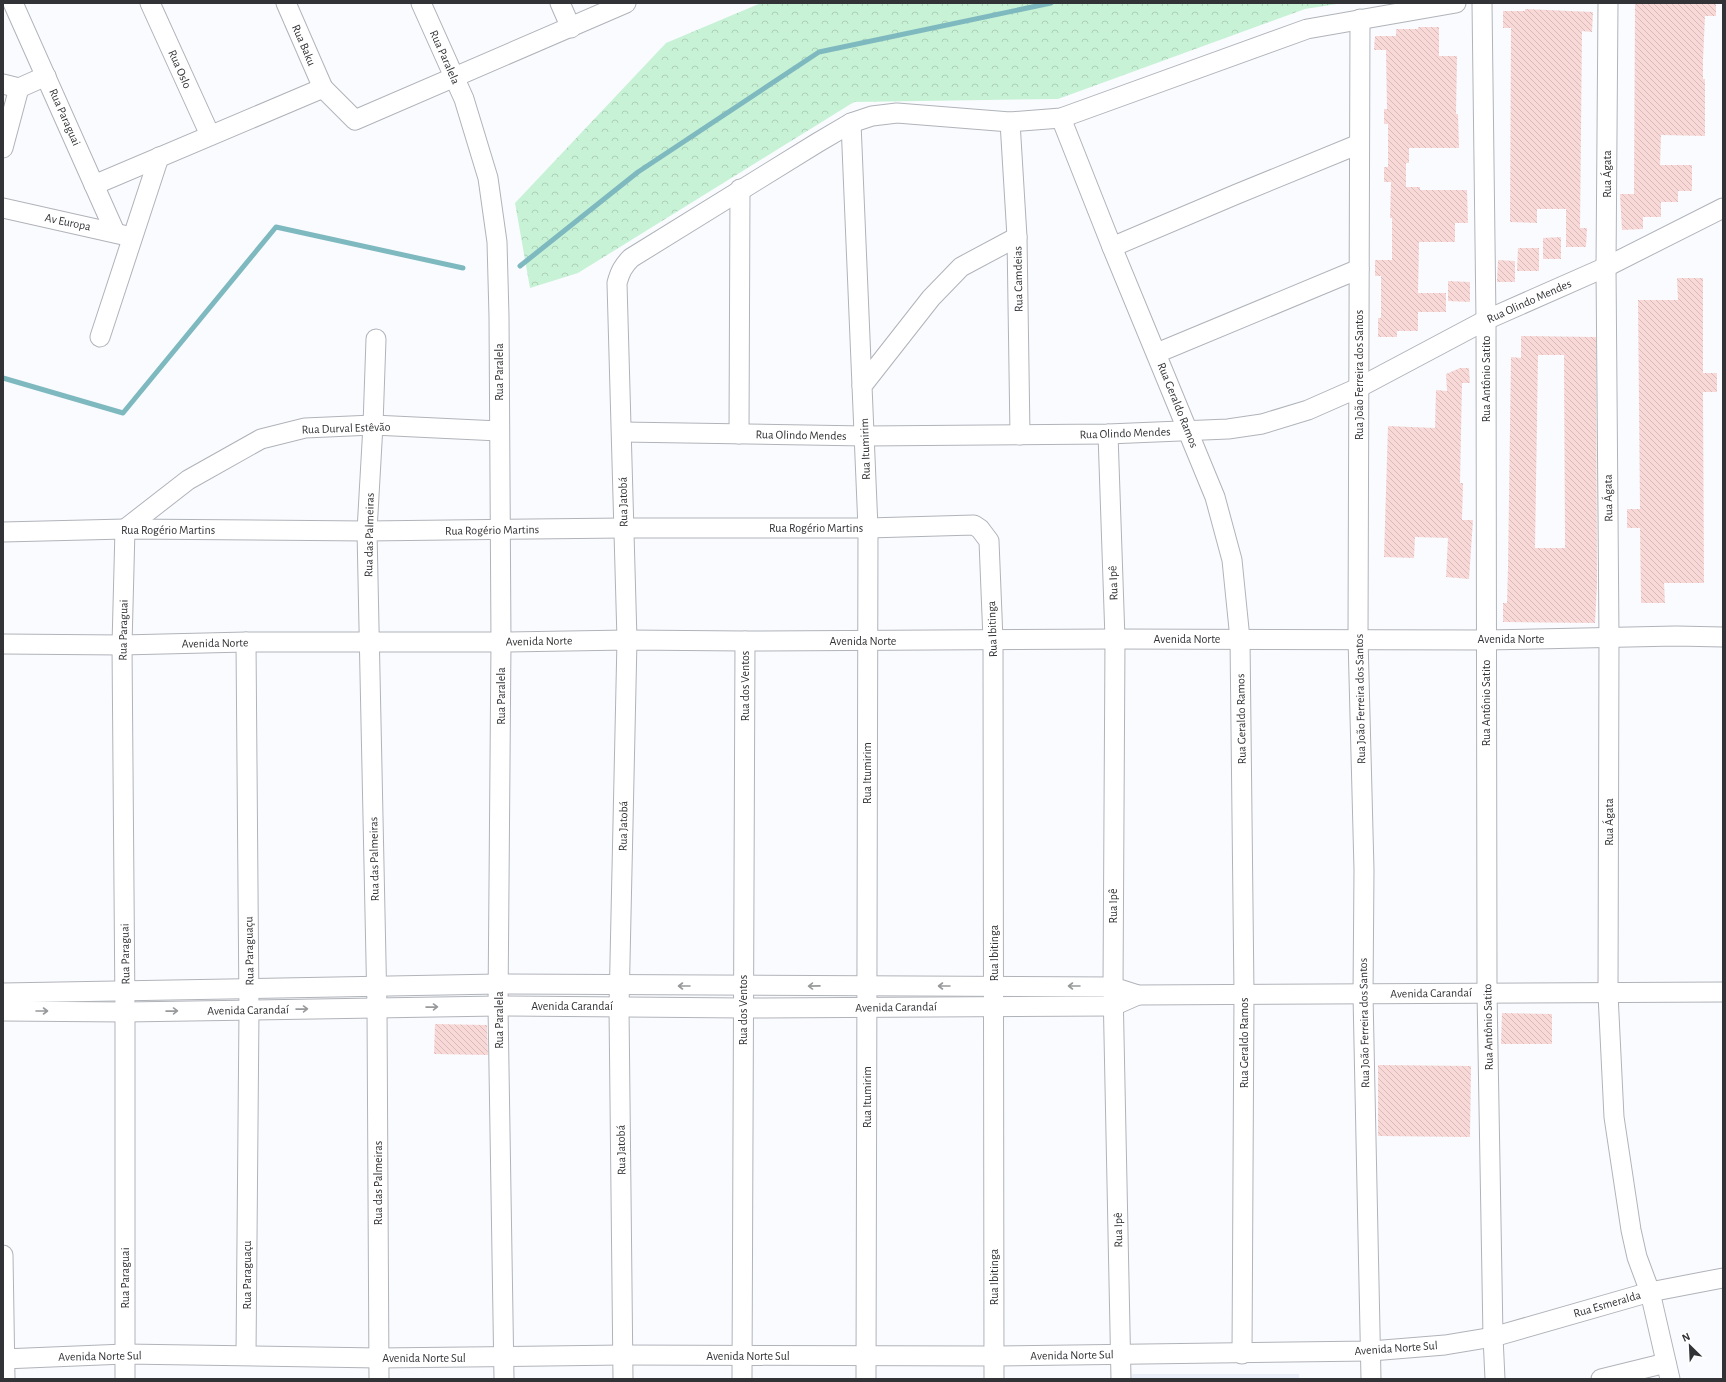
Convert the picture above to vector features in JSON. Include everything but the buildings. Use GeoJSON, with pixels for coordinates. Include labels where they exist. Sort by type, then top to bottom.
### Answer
{"type":"FeatureCollection","features":[{"type":"Feature","properties":{"kind":"street","name":"Rua Paraguai"},"geometry":{"type":"LineString","coordinates":[[13,3],[94,185],[123,235]]}},
{"type":"Feature","properties":{"kind":"street","name":"Rua Oslo"},"geometry":{"type":"LineString","coordinates":[[150,3],[210,135]]}},
{"type":"Feature","properties":{"kind":"street","name":"Rua Baku"},"geometry":{"type":"LineString","coordinates":[[286,3],[323,88]]}},
{"type":"Feature","properties":{"kind":"street","name":"Rua Paralela"},"geometry":{"type":"LineString","coordinates":[[421,3],[464,99],[488,178],[496,235],[499,316],[501,642],[498,1006],[504,1379]]}},
{"type":"Feature","properties":{"kind":"street"},"geometry":{"type":"LineString","coordinates":[[560,3],[571,28]]}},
{"type":"Feature","properties":{"kind":"street"},"geometry":{"type":"LineString","coordinates":[[94,185],[323,88],[355,120],[626,3]]}},
{"type":"Feature","properties":{"kind":"street"},"geometry":{"type":"LineString","coordinates":[[739,434],[740,189],[851,123],[872,116],[897,113],[1010,122],[1061,118],[1307,29],[1456,3]]}},
{"type":"Feature","properties":{"kind":"street","name":"Rua Antônio Satito"},"geometry":{"type":"LineString","coordinates":[[1482,3],[1486,320],[1487,992],[1495,1379]]}},
{"type":"Feature","properties":{"kind":"street","name":"Rua Ágata"},"geometry":{"type":"LineString","coordinates":[[1608,3],[1606,267],[1610,638],[1608,994],[1614,1117],[1631,1230],[1637,1257],[1650,1292]]}},
{"type":"Feature","properties":{"kind":"street","name":"Rua João Ferreira dos Santos"},"geometry":{"type":"LineString","coordinates":[[1360,19],[1358,638],[1364,870],[1363,994],[1371,1379]]}},
{"type":"Feature","properties":{"kind":"street"},"geometry":{"type":"LineString","coordinates":[[3,148],[11,86],[46,76]]}},
{"type":"Feature","properties":{"kind":"street","name":"Rua Geraldo Ramos"},"geometry":{"type":"LineString","coordinates":[[1061,118],[1112,247],[1157,353],[1215,497],[1232,560],[1240,639],[1244,994],[1242,1354]]}},
{"type":"Feature","properties":{"kind":"street","name":"Rua Camdeias"},"geometry":{"type":"LineString","coordinates":[[1010,122],[1017,237],[1020,435]]}},
{"type":"Feature","properties":{"kind":"street","name":"Rua Itumirim"},"geometry":{"type":"LineString","coordinates":[[851,123],[868,528],[866,1379]]}},
{"type":"Feature","properties":{"kind":"street"},"geometry":{"type":"LineString","coordinates":[[1112,247],[1359,144]]}},
{"type":"Feature","properties":{"kind":"street"},"geometry":{"type":"LineString","coordinates":[[100,337],[123,235],[159,157]]}},
{"type":"Feature","properties":{"kind":"street","name":"Rua Jatobá"},"geometry":{"type":"LineString","coordinates":[[623,1379],[619,1007],[627,640],[617,283],[620,272],[631,258],[740,189]]}},
{"type":"Feature","properties":{"kind":"street","name":"Av Europa"},"geometry":{"type":"LineString","coordinates":[[3,208],[123,235]]}},
{"type":"Feature","properties":{"kind":"street","name":"Rua Olindo Mendes"},"geometry":{"type":"LineString","coordinates":[[622,432],[865,436],[1108,434],[1228,429],[1262,424],[1308,410],[1358,388],[1486,320],[1606,267],[1723,208]]}},
{"type":"Feature","properties":{"kind":"street"},"geometry":{"type":"LineString","coordinates":[[862,386],[931,298],[962,267],[1017,237]]}},
{"type":"Feature","properties":{"kind":"street"},"geometry":{"type":"LineString","coordinates":[[1157,353],[1359,269]]}},
{"type":"Feature","properties":{"kind":"street","name":"Rua das Palmeiras"},"geometry":{"type":"LineString","coordinates":[[376,339],[367,531],[377,1008],[379,1379]]}},
{"type":"Feature","properties":{"kind":"street","name":"Rua Durval Estêvão"},"geometry":{"type":"LineString","coordinates":[[125,529],[188,480],[261,439],[305,428],[373,425],[499,431]]}},
{"type":"Feature","properties":{"kind":"street","name":"Rua Ipê"},"geometry":{"type":"LineString","coordinates":[[1108,434],[1115,639],[1113,1006],[1121,1379]]}},
{"type":"Feature","properties":{"kind":"street","name":"Rua Rogério Martins"},"geometry":{"type":"LineString","coordinates":[[3,532],[125,529],[367,531],[624,528],[868,528],[974,525],[980,529]]}},
{"type":"Feature","properties":{"kind":"street","name":"Rua Paraguai"},"geometry":{"type":"LineString","coordinates":[[125,529],[122,645],[125,991],[125,1379]]}},
{"type":"Feature","properties":{"kind":"street","name":"Rua Ibitinga"},"geometry":{"type":"LineString","coordinates":[[980,529],[989,541],[993,640],[994,1379]]}},
{"type":"Feature","properties":{"kind":"street","name":"Avenida Norte"},"geometry":{"type":"LineString","coordinates":[[3,644],[122,645],[246,642],[501,642],[627,640],[868,641],[1358,638],[1486,640],[1676,636],[1723,637]]}},
{"type":"Feature","properties":{"kind":"street","name":"Rua dos Ventos"},"geometry":{"type":"LineString","coordinates":[[742,1379],[745,641]]}},
{"type":"Feature","properties":{"kind":"street","name":"Rua Paraguaçu"},"geometry":{"type":"LineString","coordinates":[[246,642],[249,989],[246,1355]]}},
{"type":"Feature","properties":{"kind":"street","name":"Avenida Carandaí"},"geometry":{"type":"LineString","coordinates":[[3,993],[498,984],[1113,987],[1138,995],[1487,992],[1608,994],[1723,992]]}},
{"type":"Feature","properties":{"kind":"street","name":"Avenida Carandaí"},"geometry":{"type":"LineString","coordinates":[[3,1011],[125,1012],[498,1006],[867,1008],[1113,1006],[1138,995]]}},
{"type":"Feature","properties":{"kind":"street"},"geometry":{"type":"LineString","coordinates":[[3,1255],[5,1379]]}},
{"type":"Feature","properties":{"kind":"street","name":"Rua Esmeralda"},"geometry":{"type":"LineString","coordinates":[[1493,1337],[1650,1292],[1723,1278]]}},
{"type":"Feature","properties":{"kind":"street"},"geometry":{"type":"LineString","coordinates":[[1601,1379],[1668,1371],[1650,1292]]}},
{"type":"Feature","properties":{"kind":"street","name":"Avenida Norte Sul"},"geometry":{"type":"LineString","coordinates":[[4,1359],[125,1354],[379,1358],[623,1355],[994,1356],[1242,1354],[1371,1351],[1445,1345],[1493,1337]]}},
{"type":"Feature","properties":{"kind":"shaded area"},"geometry":{"type":"Polygon","coordinates":[[[1132,1374],[1299,1374],[1299,1379],[1132,1379],[1132,1374]]]}},
{"type":"Feature","properties":{"kind":"green space"},"geometry":{"type":"Polygon","coordinates":[[[761,3],[1343,3],[1305,9],[1058,99],[854,102],[578,273],[530,288],[515,203],[666,43],[761,3]]]}},
{"type":"Feature","properties":{"kind":"waterway"},"geometry":{"type":"LineString","coordinates":[[520,266],[638,172],[819,52],[1051,3]]}},
{"type":"Feature","properties":{"kind":"waterway"},"geometry":{"type":"LineString","coordinates":[[3,378],[123,413],[276,227],[463,268]]}}]}
